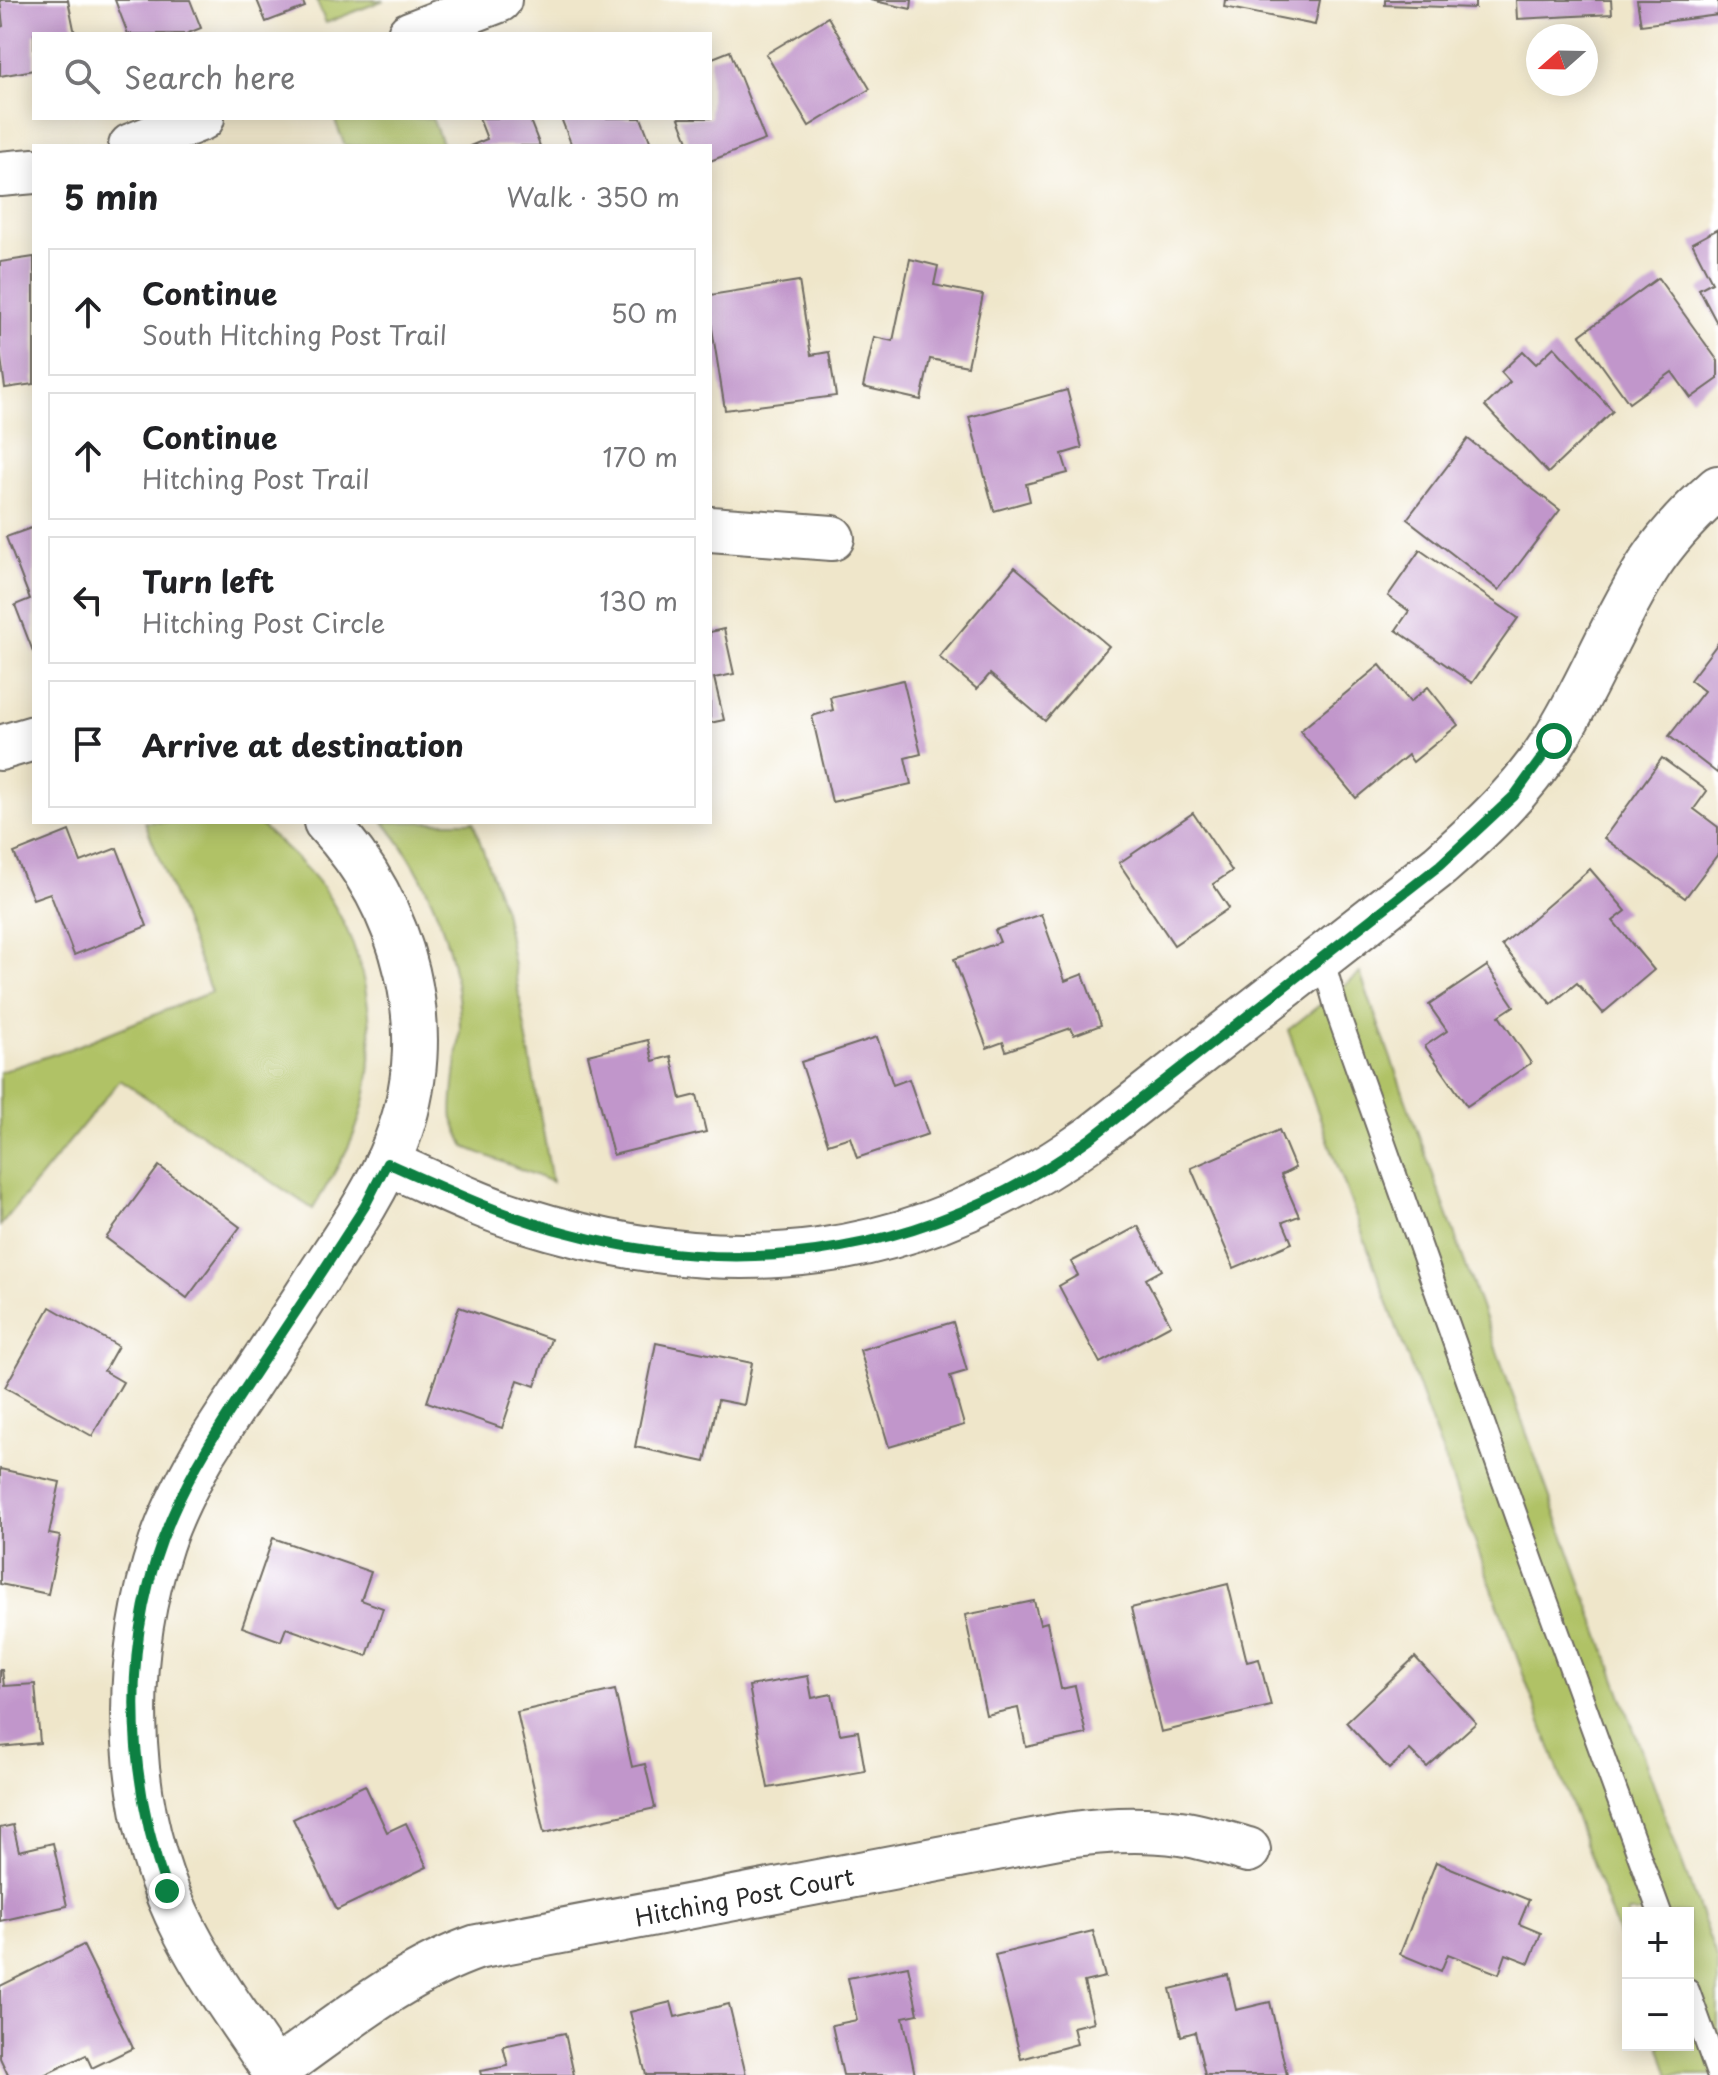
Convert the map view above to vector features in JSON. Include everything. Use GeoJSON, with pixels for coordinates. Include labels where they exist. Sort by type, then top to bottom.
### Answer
{"type":"FeatureCollection","features":[{"type":"Feature","properties":{"kind":"street"},"geometry":{"type":"LineString","coordinates":[[415,32],[499,0]]}},
{"type":"Feature","properties":{"kind":"street"},"geometry":{"type":"LineString","coordinates":[[136,144],[197,120]]}},
{"type":"Feature","properties":{"kind":"street"},"geometry":{"type":"LineString","coordinates":[[0,174],[32,171]]}},
{"type":"Feature","properties":{"kind":"street"},"geometry":{"type":"LineString","coordinates":[[387,1163],[517,1218],[567,1233],[672,1254],[751,1258],[793,1255],[880,1240],[958,1214],[994,1198],[1063,1159],[1440,865],[1514,796],[1534,771],[1577,703],[1648,566],[1671,535],[1718,488]]}},
{"type":"Feature","properties":{"kind":"street"},"geometry":{"type":"LineString","coordinates":[[712,529],[832,538]]}},
{"type":"Feature","properties":{"kind":"street"},"geometry":{"type":"LineString","coordinates":[[0,748],[32,739]]}},
{"type":"Feature","properties":{"kind":"street"},"geometry":{"type":"LineString","coordinates":[[276,2073],[205,1966],[185,1931],[163,1880],[146,1822],[140,1787],[136,1753],[135,1672],[146,1601],[157,1558],[189,1479],[365,1206],[403,1123],[411,1089],[415,1052],[412,988],[394,926],[377,890],[357,859],[328,824]]}},
{"type":"Feature","properties":{"kind":"street","name":"Hitching Post Court"},"geometry":{"type":"LineString","coordinates":[[276,2073],[419,1972],[477,1947],[1028,1841],[1102,1830],[1139,1828],[1183,1833],[1248,1850]]}},
{"type":"Feature","properties":{"kind":"lane"},"geometry":{"type":"LineString","coordinates":[[1322,957],[1338,1014],[1469,1386],[1658,1907]]}},
{"type":"Feature","properties":{"kind":"lane"},"geometry":{"type":"LineString","coordinates":[[1694,2008],[1718,2074]]}},
{"type":"Feature","properties":{"kind":"green space"},"geometry":{"type":"Polygon","coordinates":[[[316,0],[384,0],[326,23],[316,0]]]}},
{"type":"Feature","properties":{"kind":"green space"},"geometry":{"type":"Polygon","coordinates":[[[335,120],[433,120],[442,144],[344,144],[335,120]]]}},
{"type":"Feature","properties":{"kind":"green space"},"geometry":{"type":"Polygon","coordinates":[[[146,824],[259,824],[322,887],[353,945],[363,977],[368,1010],[368,1076],[352,1139],[313,1209],[120,1080],[0,1226],[0,1072],[72,1048],[211,992],[146,824]]]}},
{"type":"Feature","properties":{"kind":"green space"},"geometry":{"type":"Polygon","coordinates":[[[385,824],[474,824],[504,910],[552,1182],[465,1147],[452,1112],[460,1027],[454,972],[439,918],[415,867],[385,824]]]}},
{"type":"Feature","properties":{"kind":"green space"},"geometry":{"type":"Polygon","coordinates":[[[1360,973],[1718,1962],[1718,2075],[1669,2075],[1661,2051],[1694,2051],[1694,1907],[1622,1907],[1622,1945],[1288,1030],[1360,973]]]}},
{"type":"Feature","properties":{"kind":"building"},"geometry":{"type":"Polygon","coordinates":[[[0,0],[68,0],[75,32],[32,32],[32,70],[0,76],[0,27],[3,26],[0,0]]]}},
{"type":"Feature","properties":{"kind":"building"},"geometry":{"type":"Polygon","coordinates":[[[115,0],[190,0],[201,28],[191,32],[127,32],[115,0]]]}},
{"type":"Feature","properties":{"kind":"building"},"geometry":{"type":"Polygon","coordinates":[[[257,0],[302,0],[305,7],[266,22],[257,0]]]}},
{"type":"Feature","properties":{"kind":"building"},"geometry":{"type":"Polygon","coordinates":[[[870,0],[912,0],[911,9],[870,0]]]}},
{"type":"Feature","properties":{"kind":"building"},"geometry":{"type":"Polygon","coordinates":[[[1225,0],[1320,0],[1315,25],[1224,7],[1225,0]]]}},
{"type":"Feature","properties":{"kind":"building"},"geometry":{"type":"Polygon","coordinates":[[[1385,0],[1475,0],[1475,8],[1385,5],[1385,0]]]}},
{"type":"Feature","properties":{"kind":"building"},"geometry":{"type":"Polygon","coordinates":[[[1516,0],[1611,0],[1612,14],[1517,19],[1516,0]]]}},
{"type":"Feature","properties":{"kind":"building"},"geometry":{"type":"Polygon","coordinates":[[[1637,0],[1718,0],[1718,15],[1641,25],[1637,0]]]}},
{"type":"Feature","properties":{"kind":"building"},"geometry":{"type":"Polygon","coordinates":[[[828,17],[870,89],[809,126],[766,54],[828,17]]]}},
{"type":"Feature","properties":{"kind":"building"},"geometry":{"type":"Polygon","coordinates":[[[730,51],[765,140],[712,160],[712,144],[689,144],[680,120],[712,120],[712,58],[730,51]]]}},
{"type":"Feature","properties":{"kind":"building"},"geometry":{"type":"Polygon","coordinates":[[[480,120],[530,120],[539,144],[475,144],[487,139],[480,120]]]}},
{"type":"Feature","properties":{"kind":"building"},"geometry":{"type":"Polygon","coordinates":[[[562,120],[642,120],[651,144],[571,144],[562,120]]]}},
{"type":"Feature","properties":{"kind":"building"},"geometry":{"type":"Polygon","coordinates":[[[1718,229],[1718,325],[1699,289],[1712,282],[1692,243],[1718,229]]]}},
{"type":"Feature","properties":{"kind":"building"},"geometry":{"type":"Polygon","coordinates":[[[32,257],[32,384],[5,388],[0,351],[0,262],[32,257]]]}},
{"type":"Feature","properties":{"kind":"building"},"geometry":{"type":"Polygon","coordinates":[[[910,259],[938,266],[934,285],[983,295],[968,366],[930,359],[921,400],[863,387],[874,337],[893,341],[910,259]]]}},
{"type":"Feature","properties":{"kind":"building"},"geometry":{"type":"Polygon","coordinates":[[[1658,278],[1718,361],[1718,379],[1691,398],[1672,372],[1629,403],[1580,335],[1658,278]]]}},
{"type":"Feature","properties":{"kind":"building"},"geometry":{"type":"Polygon","coordinates":[[[799,281],[811,355],[829,352],[836,396],[725,410],[712,329],[712,295],[799,281]]]}},
{"type":"Feature","properties":{"kind":"building"},"geometry":{"type":"Polygon","coordinates":[[[1554,347],[1613,411],[1548,473],[1485,406],[1510,382],[1501,372],[1523,351],[1536,364],[1554,347]]]}},
{"type":"Feature","properties":{"kind":"building"},"geometry":{"type":"Polygon","coordinates":[[[1067,390],[1082,448],[1062,454],[1068,473],[1026,484],[1030,501],[994,511],[969,417],[1067,390]]]}},
{"type":"Feature","properties":{"kind":"building"},"geometry":{"type":"Polygon","coordinates":[[[1468,439],[1560,510],[1499,590],[1407,519],[1468,439]]]}},
{"type":"Feature","properties":{"kind":"building"},"geometry":{"type":"Polygon","coordinates":[[[32,528],[32,649],[15,605],[30,599],[6,537],[32,528]]]}},
{"type":"Feature","properties":{"kind":"building"},"geometry":{"type":"Polygon","coordinates":[[[1420,550],[1518,618],[1472,683],[1396,630],[1409,611],[1388,596],[1420,550]]]}},
{"type":"Feature","properties":{"kind":"building"},"geometry":{"type":"Polygon","coordinates":[[[1015,567],[1109,646],[1045,721],[990,674],[977,689],[939,657],[1015,567]]]}},
{"type":"Feature","properties":{"kind":"building"},"geometry":{"type":"Polygon","coordinates":[[[724,629],[734,674],[714,678],[724,720],[712,723],[712,632],[724,629]]]}},
{"type":"Feature","properties":{"kind":"building"},"geometry":{"type":"Polygon","coordinates":[[[1718,643],[1717,773],[1669,736],[1704,691],[1690,680],[1718,643]]]}},
{"type":"Feature","properties":{"kind":"building"},"geometry":{"type":"Polygon","coordinates":[[[1380,665],[1410,702],[1428,687],[1458,725],[1413,762],[1408,755],[1356,798],[1300,731],[1380,665]]]}},
{"type":"Feature","properties":{"kind":"building"},"geometry":{"type":"Polygon","coordinates":[[[903,680],[921,754],[905,758],[911,784],[832,802],[812,716],[833,710],[830,697],[903,680]]]}},
{"type":"Feature","properties":{"kind":"building"},"geometry":{"type":"Polygon","coordinates":[[[1662,758],[1707,791],[1694,809],[1718,827],[1718,854],[1685,898],[1604,838],[1662,758]]]}},
{"type":"Feature","properties":{"kind":"building"},"geometry":{"type":"Polygon","coordinates":[[[1193,813],[1232,871],[1213,884],[1229,908],[1174,945],[1119,863],[1193,813]]]}},
{"type":"Feature","properties":{"kind":"building"},"geometry":{"type":"Polygon","coordinates":[[[69,831],[81,862],[117,848],[147,926],[74,955],[50,893],[33,899],[14,853],[69,831]]]}},
{"type":"Feature","properties":{"kind":"building"},"geometry":{"type":"Polygon","coordinates":[[[1590,869],[1626,911],[1613,921],[1654,970],[1603,1013],[1577,983],[1551,1004],[1502,945],[1590,869]]]}},
{"type":"Feature","properties":{"kind":"building"},"geometry":{"type":"Polygon","coordinates":[[[1041,914],[1065,981],[1083,974],[1101,1025],[1074,1035],[1071,1028],[1006,1051],[1003,1042],[987,1048],[954,959],[1000,942],[995,930],[1041,914]]]}},
{"type":"Feature","properties":{"kind":"building"},"geometry":{"type":"Polygon","coordinates":[[[1487,966],[1514,1006],[1499,1016],[1531,1063],[1467,1106],[1425,1046],[1447,1031],[1429,1005],[1487,966]]]}},
{"type":"Feature","properties":{"kind":"building"},"geometry":{"type":"Polygon","coordinates":[[[877,1037],[893,1085],[909,1079],[928,1134],[857,1158],[850,1137],[828,1144],[801,1062],[877,1037]]]}},
{"type":"Feature","properties":{"kind":"building"},"geometry":{"type":"Polygon","coordinates":[[[648,1040],[653,1061],[671,1056],[681,1099],[697,1095],[706,1132],[613,1155],[588,1055],[648,1040]]]}},
{"type":"Feature","properties":{"kind":"building"},"geometry":{"type":"Polygon","coordinates":[[[1279,1130],[1295,1168],[1281,1175],[1299,1216],[1283,1222],[1292,1243],[1234,1268],[1191,1168],[1279,1130]]]}},
{"type":"Feature","properties":{"kind":"building"},"geometry":{"type":"Polygon","coordinates":[[[159,1166],[240,1227],[187,1298],[106,1238],[159,1166]]]}},
{"type":"Feature","properties":{"kind":"building"},"geometry":{"type":"Polygon","coordinates":[[[1138,1226],[1162,1270],[1146,1279],[1171,1325],[1100,1363],[1059,1286],[1078,1275],[1071,1262],[1138,1226]]]}},
{"type":"Feature","properties":{"kind":"building"},"geometry":{"type":"Polygon","coordinates":[[[50,1307],[118,1346],[104,1371],[123,1382],[92,1436],[5,1387],[50,1307]]]}},
{"type":"Feature","properties":{"kind":"building"},"geometry":{"type":"Polygon","coordinates":[[[459,1307],[551,1339],[535,1386],[518,1380],[502,1428],[427,1402],[459,1307]]]}},
{"type":"Feature","properties":{"kind":"building"},"geometry":{"type":"Polygon","coordinates":[[[953,1322],[967,1371],[950,1376],[964,1425],[889,1447],[860,1350],[953,1322]]]}},
{"type":"Feature","properties":{"kind":"building"},"geometry":{"type":"Polygon","coordinates":[[[656,1343],[752,1363],[744,1405],[718,1400],[705,1462],[635,1447],[656,1343]]]}},
{"type":"Feature","properties":{"kind":"building"},"geometry":{"type":"Polygon","coordinates":[[[0,1469],[60,1482],[49,1534],[60,1536],[48,1594],[0,1584],[0,1469]]]}},
{"type":"Feature","properties":{"kind":"building"},"geometry":{"type":"Polygon","coordinates":[[[273,1538],[371,1572],[361,1600],[383,1608],[367,1656],[286,1628],[281,1641],[242,1627],[273,1538]]]}},
{"type":"Feature","properties":{"kind":"building"},"geometry":{"type":"Polygon","coordinates":[[[1228,1584],[1247,1662],[1259,1659],[1271,1706],[1161,1732],[1131,1608],[1228,1584]]]}},
{"type":"Feature","properties":{"kind":"building"},"geometry":{"type":"Polygon","coordinates":[[[1034,1601],[1040,1624],[1047,1622],[1061,1689],[1075,1686],[1086,1734],[1026,1747],[1018,1708],[986,1715],[965,1615],[1034,1601]]]}},
{"type":"Feature","properties":{"kind":"building"},"geometry":{"type":"Polygon","coordinates":[[[1415,1657],[1476,1723],[1427,1767],[1410,1750],[1389,1769],[1346,1722],[1415,1657]]]}},
{"type":"Feature","properties":{"kind":"building"},"geometry":{"type":"Polygon","coordinates":[[[0,1670],[4,1686],[35,1684],[40,1743],[0,1747],[0,1670]]]}},
{"type":"Feature","properties":{"kind":"building"},"geometry":{"type":"Polygon","coordinates":[[[808,1676],[812,1698],[832,1694],[840,1734],[858,1731],[865,1771],[768,1788],[749,1686],[808,1676]]]}},
{"type":"Feature","properties":{"kind":"building"},"geometry":{"type":"Polygon","coordinates":[[[615,1690],[632,1767],[645,1764],[655,1808],[544,1833],[517,1712],[615,1690]]]}},
{"type":"Feature","properties":{"kind":"building"},"geometry":{"type":"Polygon","coordinates":[[[365,1785],[387,1832],[406,1823],[427,1867],[337,1910],[293,1819],[365,1785]]]}},
{"type":"Feature","properties":{"kind":"building"},"geometry":{"type":"Polygon","coordinates":[[[13,1825],[19,1851],[53,1843],[67,1906],[0,1921],[0,1828],[13,1825]]]}},
{"type":"Feature","properties":{"kind":"building"},"geometry":{"type":"Polygon","coordinates":[[[1436,1862],[1529,1900],[1519,1924],[1541,1933],[1529,1963],[1506,1954],[1499,1974],[1448,1954],[1441,1971],[1400,1954],[1436,1862]]]}},
{"type":"Feature","properties":{"kind":"building"},"geometry":{"type":"Polygon","coordinates":[[[1093,1931],[1105,1977],[1084,1982],[1094,2022],[1073,2027],[1077,2044],[1021,2059],[995,1955],[1093,1931]]]}},
{"type":"Feature","properties":{"kind":"building"},"geometry":{"type":"Polygon","coordinates":[[[83,1945],[133,2048],[92,2068],[86,2055],[44,2075],[8,2075],[0,2058],[0,1986],[83,1945]]]}},
{"type":"Feature","properties":{"kind":"building"},"geometry":{"type":"Polygon","coordinates":[[[908,1966],[918,2014],[903,2017],[915,2075],[843,2075],[832,2025],[857,2020],[848,1978],[908,1966]]]}},
{"type":"Feature","properties":{"kind":"building"},"geometry":{"type":"Polygon","coordinates":[[[1228,1975],[1236,2010],[1270,2002],[1287,2075],[1205,2075],[1195,2032],[1181,2036],[1170,1989],[1228,1975]]]}},
{"type":"Feature","properties":{"kind":"building"},"geometry":{"type":"Polygon","coordinates":[[[671,2002],[675,2017],[729,2004],[746,2075],[646,2075],[630,2012],[671,2002]]]}},
{"type":"Feature","properties":{"kind":"building"},"geometry":{"type":"Polygon","coordinates":[[[565,2033],[574,2075],[481,2075],[480,2071],[508,2066],[503,2046],[565,2033]]]}},
{"type":"Feature","properties":{"kind":"route"},"geometry":{"type":"LineString","coordinates":[[167,1891],[146,1822],[136,1753],[134,1706],[139,1637],[161,1543],[205,1451],[365,1206],[387,1163],[517,1218],[622,1246],[672,1254],[751,1258],[793,1255],[880,1240],[920,1228],[994,1198],[1063,1159],[1091,1138],[1440,865],[1514,796],[1554,741]]}}]}
